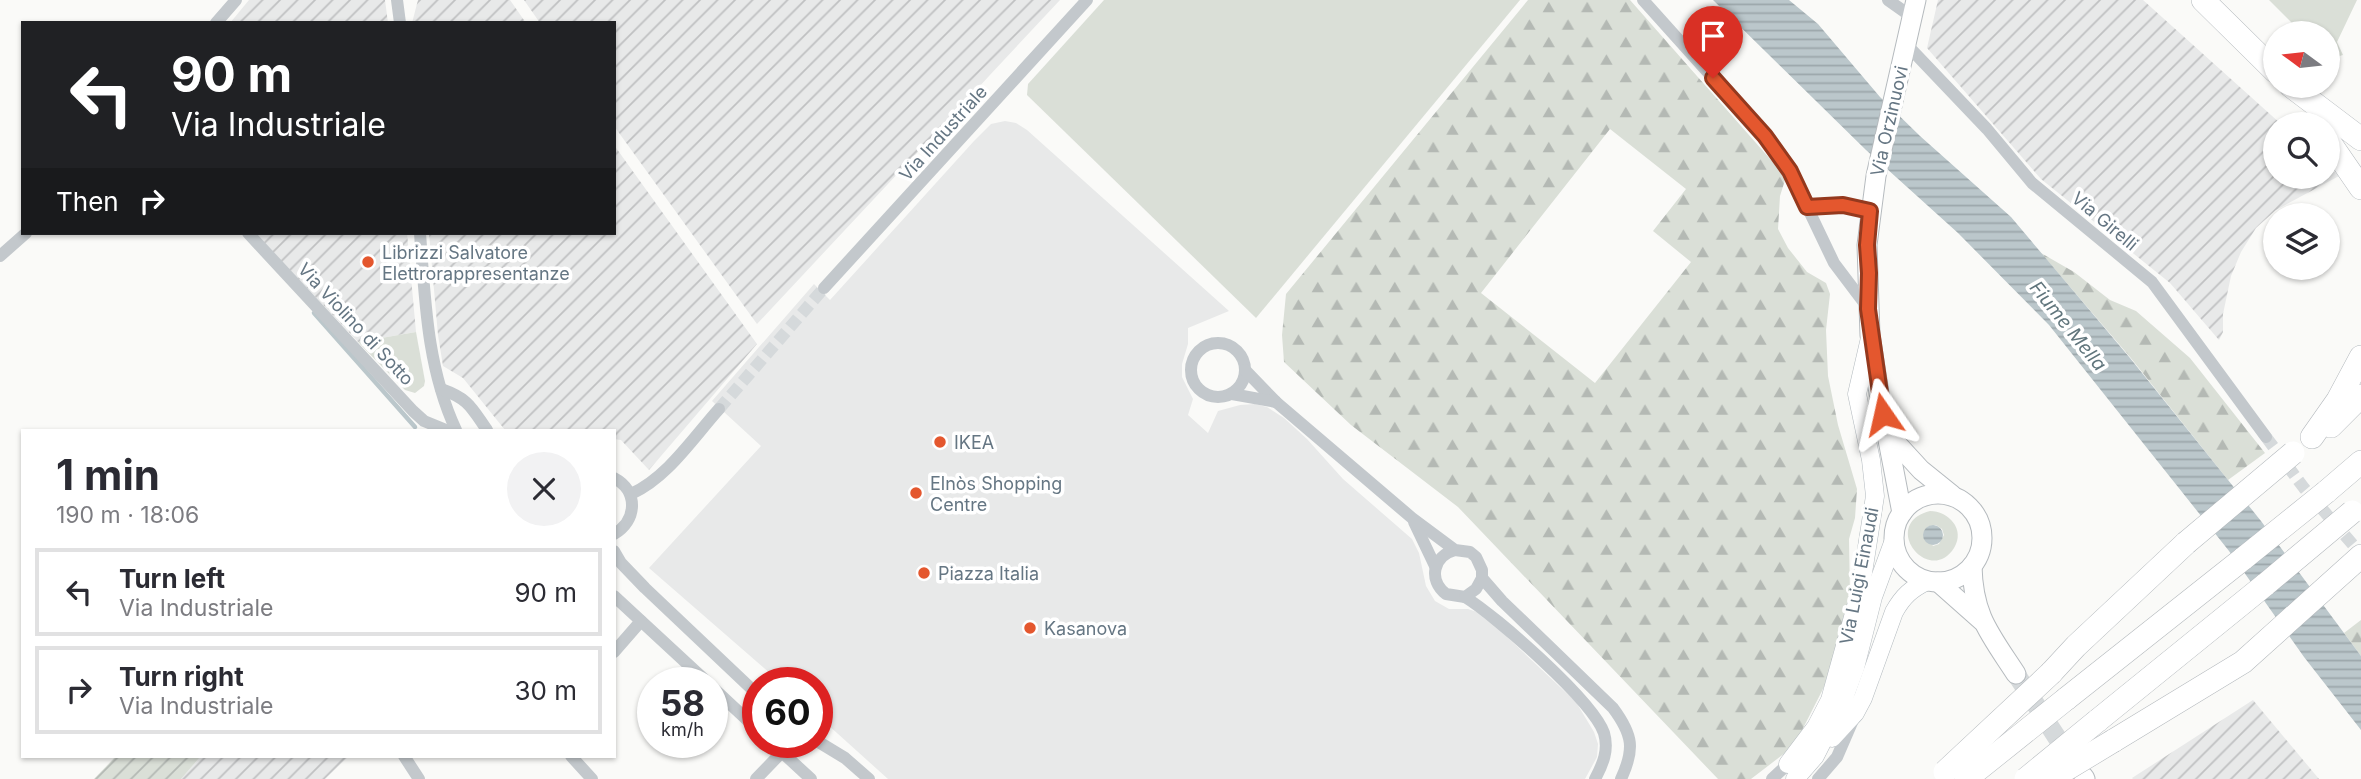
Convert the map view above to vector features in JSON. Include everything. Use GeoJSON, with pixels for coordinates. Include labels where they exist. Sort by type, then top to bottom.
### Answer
{"type":"FeatureCollection","features":[{"type":"Feature","properties":{"kind":"highway"},"geometry":{"type":"LineString","coordinates":[[2203,0],[2263,60]]}},
{"type":"Feature","properties":{"kind":"highway"},"geometry":{"type":"LineString","coordinates":[[2301,98],[2312,112]]}},
{"type":"Feature","properties":{"kind":"highway"},"geometry":{"type":"LineString","coordinates":[[2307,98],[2361,139]]}},
{"type":"Feature","properties":{"kind":"highway"},"geometry":{"type":"LineString","coordinates":[[2340,140],[2361,157]]}},
{"type":"Feature","properties":{"kind":"highway"},"geometry":{"type":"LineString","coordinates":[[2340,153],[2361,188]]}},
{"type":"Feature","properties":{"kind":"highway"},"geometry":{"type":"LineString","coordinates":[[2312,438],[2338,400],[2361,357]]}},
{"type":"Feature","properties":{"kind":"highway"},"geometry":{"type":"LineString","coordinates":[[1949,777],[2076,646],[2186,542],[2293,453],[2336,423],[2361,396]]}},
{"type":"Feature","properties":{"kind":"highway"},"geometry":{"type":"LineString","coordinates":[[1949,777],[2066,699],[2361,462]]}},
{"type":"Feature","properties":{"kind":"highway"},"geometry":{"type":"LineString","coordinates":[[2026,779],[2356,509]]}},
{"type":"Feature","properties":{"kind":"highway"},"geometry":{"type":"LineString","coordinates":[[2050,779],[2243,662],[2361,556]]}},
{"type":"Feature","properties":{"kind":"main road","name":"Via Orzinuovi"},"geometry":{"type":"LineString","coordinates":[[1902,513],[1870,335],[1867,245],[1876,176],[1914,8]]}},
{"type":"Feature","properties":{"kind":"main road","name":"Via Orzinuovi"},"geometry":{"type":"LineString","coordinates":[[1888,434],[1920,470],[1952,496]]}},
{"type":"Feature","properties":{"kind":"main road"},"geometry":{"type":"LineString","coordinates":[[1933,582],[1961,576],[1972,566],[1980,551],[1982,533],[1977,518],[1967,504],[1952,496],[1935,494],[1920,498],[1902,513],[1896,525],[1894,540],[1901,563],[1909,571],[1933,582],[1982,621]]}},
{"type":"Feature","properties":{"kind":"main road"},"geometry":{"type":"LineString","coordinates":[[1972,566],[1973,592],[1982,621],[2016,674]]}},
{"type":"Feature","properties":{"kind":"street"},"geometry":{"type":"LineString","coordinates":[[218,21],[236,0]]}},
{"type":"Feature","properties":{"kind":"street"},"geometry":{"type":"LineString","coordinates":[[397,0],[400,21]]}},
{"type":"Feature","properties":{"kind":"street"},"geometry":{"type":"LineString","coordinates":[[400,21],[402,0]]}},
{"type":"Feature","properties":{"kind":"street","name":"Via Industriale"},"geometry":{"type":"LineString","coordinates":[[824,288],[1087,0]]}},
{"type":"Feature","properties":{"kind":"street"},"geometry":{"type":"LineString","coordinates":[[1643,0],[1765,136],[1790,171],[1834,263],[1868,309]]}},
{"type":"Feature","properties":{"kind":"street","name":"Via Orzinuovi"},"geometry":{"type":"LineString","coordinates":[[1888,0],[1914,8]]}},
{"type":"Feature","properties":{"kind":"street","name":"Via Girelli"},"geometry":{"type":"LineString","coordinates":[[1907,45],[1987,129],[2032,183],[2152,282],[2266,437]]}},
{"type":"Feature","properties":{"kind":"street"},"geometry":{"type":"LineString","coordinates":[[1807,207],[1843,205],[1870,211]]}},
{"type":"Feature","properties":{"kind":"street"},"geometry":{"type":"LineString","coordinates":[[0,256],[24,235]]}},
{"type":"Feature","properties":{"kind":"street","name":"Via Violino di Sotto"},"geometry":{"type":"LineString","coordinates":[[249,235],[413,411],[424,421],[444,429]]}},
{"type":"Feature","properties":{"kind":"street"},"geometry":{"type":"LineString","coordinates":[[420,235],[428,328],[441,389],[456,429]]}},
{"type":"Feature","properties":{"kind":"street","name":"Via Luigi Einaudi"},"geometry":{"type":"LineString","coordinates":[[1791,771],[1830,699],[1860,592],[1875,496],[1871,460],[1857,394],[1870,335]]}},
{"type":"Feature","properties":{"kind":"street"},"geometry":{"type":"LineString","coordinates":[[1232,394],[1242,384],[1245,370],[1242,357],[1226,344],[1213,343],[1205,346],[1193,359],[1192,377],[1201,391],[1217,397],[1232,394],[1276,402]]}},
{"type":"Feature","properties":{"kind":"street"},"geometry":{"type":"LineString","coordinates":[[1245,370],[1276,402],[1412,519],[1455,550]]}},
{"type":"Feature","properties":{"kind":"street"},"geometry":{"type":"LineString","coordinates":[[441,389],[466,401],[485,429]]}},
{"type":"Feature","properties":{"kind":"street"},"geometry":{"type":"LineString","coordinates":[[631,494],[645,488],[660,475],[719,408]]}},
{"type":"Feature","properties":{"kind":"street"},"geometry":{"type":"LineString","coordinates":[[616,479],[626,486],[631,494],[633,512],[629,521],[616,532]]}},
{"type":"Feature","properties":{"kind":"street"},"geometry":{"type":"LineString","coordinates":[[1412,519],[1436,566]]}},
{"type":"Feature","properties":{"kind":"street"},"geometry":{"type":"LineString","coordinates":[[1815,756],[1832,725],[1856,668],[1873,597],[1894,540]]}},
{"type":"Feature","properties":{"kind":"street"},"geometry":{"type":"LineString","coordinates":[[1465,597],[1476,589],[1482,578],[1482,570],[1476,557],[1463,550],[1455,550],[1443,555],[1436,566],[1435,579],[1441,590],[1452,597],[1465,597],[1498,620],[1578,695],[1599,723],[1607,750],[1595,779]]}},
{"type":"Feature","properties":{"kind":"street"},"geometry":{"type":"LineString","coordinates":[[616,554],[645,588],[742,680]]}},
{"type":"Feature","properties":{"kind":"street"},"geometry":{"type":"LineString","coordinates":[[1482,578],[1502,601],[1613,708],[1623,722],[1631,749],[1621,779]]}},
{"type":"Feature","properties":{"kind":"street"},"geometry":{"type":"LineString","coordinates":[[1818,779],[1837,757],[1882,650],[1894,612],[1910,590],[1933,582]]}},
{"type":"Feature","properties":{"kind":"street"},"geometry":{"type":"LineString","coordinates":[[616,598],[691,667]]}},
{"type":"Feature","properties":{"kind":"street"},"geometry":{"type":"LineString","coordinates":[[616,650],[641,621]]}},
{"type":"Feature","properties":{"kind":"street"},"geometry":{"type":"LineString","coordinates":[[728,702],[742,715]]}},
{"type":"Feature","properties":{"kind":"street"},"geometry":{"type":"LineString","coordinates":[[1791,771],[1815,756],[1855,713]]}},
{"type":"Feature","properties":{"kind":"street","name":"Via Luigi Einaudi"},"geometry":{"type":"LineString","coordinates":[[1772,779],[1791,771],[1832,725]]}},
{"type":"Feature","properties":{"kind":"street"},"geometry":{"type":"LineString","coordinates":[[833,751],[869,779]]}},
{"type":"Feature","properties":{"kind":"street"},"geometry":{"type":"LineString","coordinates":[[405,758],[419,779]]}},
{"type":"Feature","properties":{"kind":"street"},"geometry":{"type":"LineString","coordinates":[[573,758],[593,779]]}},
{"type":"Feature","properties":{"kind":"street"},"geometry":{"type":"LineString","coordinates":[[756,779],[776,758]]}},
{"type":"Feature","properties":{"kind":"street"},"geometry":{"type":"LineString","coordinates":[[788,758],[811,779]]}},
{"type":"Feature","properties":{"kind":"shaded area"},"geometry":{"type":"Polygon","coordinates":[[[249,0],[385,0],[388,21],[232,21],[249,0]]]}},
{"type":"Feature","properties":{"kind":"shaded area"},"geometry":{"type":"Polygon","coordinates":[[[418,0],[510,0],[525,21],[413,21],[418,0]]]}},
{"type":"Feature","properties":{"kind":"shaded area"},"geometry":{"type":"Polygon","coordinates":[[[524,0],[1060,0],[757,324],[616,129],[616,21],[539,21],[524,0]]]}},
{"type":"Feature","properties":{"kind":"shaded area"},"geometry":{"type":"Polygon","coordinates":[[[1938,0],[2143,0],[2268,112],[2263,112],[2263,189],[2315,189],[2289,203],[2263,203],[2263,222],[2241,252],[2231,276],[2223,314],[2223,332],[2219,340],[2170,283],[2041,179],[1927,48],[1938,0]]]}},
{"type":"Feature","properties":{"kind":"shaded area"},"geometry":{"type":"Polygon","coordinates":[[[1005,121],[1016,123],[1027,130],[1229,311],[1188,328],[1182,377],[1193,399],[1188,415],[1208,433],[1218,411],[1255,404],[1267,407],[1284,418],[1307,439],[1343,479],[1412,539],[1419,553],[1426,586],[1435,601],[1449,609],[1477,612],[1488,619],[1576,702],[1598,744],[1597,757],[1585,779],[888,779],[833,729],[833,667],[763,667],[649,568],[761,446],[712,401],[814,284],[830,300],[991,124],[1005,121]]]}},
{"type":"Feature","properties":{"kind":"shaded area"},"geometry":{"type":"Polygon","coordinates":[[[616,148],[757,344],[649,470],[621,440],[616,439],[616,429],[504,429],[463,378],[443,366],[429,235],[616,235],[616,148]]]}},
{"type":"Feature","properties":{"kind":"shaded area"},"geometry":{"type":"Polygon","coordinates":[[[257,235],[407,235],[416,332],[358,342],[257,235]]]}},
{"type":"Feature","properties":{"kind":"shaded area"},"geometry":{"type":"Polygon","coordinates":[[[2253,700],[2319,779],[2132,778],[2253,700]]]}},
{"type":"Feature","properties":{"kind":"shaded area"},"geometry":{"type":"Polygon","coordinates":[[[199,758],[347,758],[325,779],[181,779],[199,758]]]}},
{"type":"Feature","properties":{"kind":"green space"},"geometry":{"type":"Polygon","coordinates":[[[1104,0],[1520,0],[1256,318],[1027,95],[1028,84],[1104,0]]]}},
{"type":"Feature","properties":{"kind":"green space"},"geometry":{"type":"Polygon","coordinates":[[[1528,0],[1630,0],[1786,177],[1780,196],[1778,229],[1788,248],[1807,272],[1826,283],[1830,294],[1826,330],[1828,376],[1838,425],[1857,489],[1855,518],[1849,539],[1850,595],[1842,633],[1826,683],[1794,746],[1751,779],[1718,779],[1458,507],[1351,425],[1284,362],[1282,335],[1286,294],[1528,0]],[[1610,129],[1481,293],[1595,383],[1691,262],[1653,231],[1686,189],[1610,129]]]}},
{"type":"Feature","properties":{"kind":"green space"},"geometry":{"type":"Polygon","coordinates":[[[2269,0],[2357,0],[2340,36],[2340,21],[2290,21],[2269,0]]]}},
{"type":"Feature","properties":{"kind":"green space"},"geometry":{"type":"Polygon","coordinates":[[[2041,253],[2074,272],[2110,300],[2136,311],[2190,358],[2265,453],[2228,480],[2130,357],[2041,253]]]}},
{"type":"Feature","properties":{"kind":"green space"},"geometry":{"type":"Polygon","coordinates":[[[416,332],[425,381],[424,386],[415,393],[405,390],[358,342],[416,332]]]}},
{"type":"Feature","properties":{"kind":"green space"},"geometry":{"type":"Polygon","coordinates":[[[1930,511],[1943,514],[1953,522],[1958,534],[1957,541],[1944,558],[1933,561],[1922,557],[1914,549],[1909,539],[1909,528],[1915,518],[1930,511]],[[1936,525],[1929,526],[1924,531],[1933,546],[1939,544],[1944,535],[1942,529],[1936,525]]]}},
{"type":"Feature","properties":{"kind":"green space"},"geometry":{"type":"Polygon","coordinates":[[[2361,620],[2361,656],[2344,633],[2361,620]]]}},
{"type":"Feature","properties":{"kind":"green space"},"geometry":{"type":"Polygon","coordinates":[[[114,758],[199,758],[181,779],[94,779],[114,758]]]}},
{"type":"Feature","properties":{"kind":"water","name":"Fiume Mella"},"geometry":{"type":"Polygon","coordinates":[[[1713,0],[1789,0],[1818,24],[1880,97],[2011,217],[2130,358],[2261,521],[2361,656],[2361,730],[2304,657],[2229,551],[2049,325],[1958,233],[1866,150],[1713,0]]]}},
{"type":"Feature","properties":{"kind":"water"},"geometry":{"type":"Polygon","coordinates":[[[1929,525],[1937,525],[1943,535],[1937,545],[1929,545],[1923,539],[1923,531],[1929,525]]]}},
{"type":"Feature","properties":{"kind":"waterway"},"geometry":{"type":"LineString","coordinates":[[314,313],[415,427]]}},
{"type":"Feature","properties":{"kind":"tunnel"},"geometry":{"type":"LineString","coordinates":[[719,409],[824,288]]}},
{"type":"Feature","properties":{"kind":"tunnel"},"geometry":{"type":"LineString","coordinates":[[2266,437],[2304,488],[2361,554]]}},
{"type":"Feature","properties":{"kind":"tunnel"},"geometry":{"type":"LineString","coordinates":[[2016,674],[2072,761]]}},
{"type":"Feature","properties":{"kind":"place","name":"Librizzi Salvatore Elettrorappresentanze"},"geometry":{"type":"Point","coordinates":[368,262]}},
{"type":"Feature","properties":{"kind":"place","name":"IKEA"},"geometry":{"type":"Point","coordinates":[940,442]}},
{"type":"Feature","properties":{"kind":"place","name":"Elnòs Shopping Centre"},"geometry":{"type":"Point","coordinates":[916,493]}},
{"type":"Feature","properties":{"kind":"place","name":"Piazza Italia"},"geometry":{"type":"Point","coordinates":[924,573]}},
{"type":"Feature","properties":{"kind":"place","name":"Kasanova"},"geometry":{"type":"Point","coordinates":[1030,628]}},
{"type":"Feature","properties":{"kind":"route"},"geometry":{"type":"LineString","coordinates":[[1713,78],[1765,136],[1790,171],[1807,207],[1828,204],[1870,211],[1867,245],[1868,309],[1883,414]]}}]}
